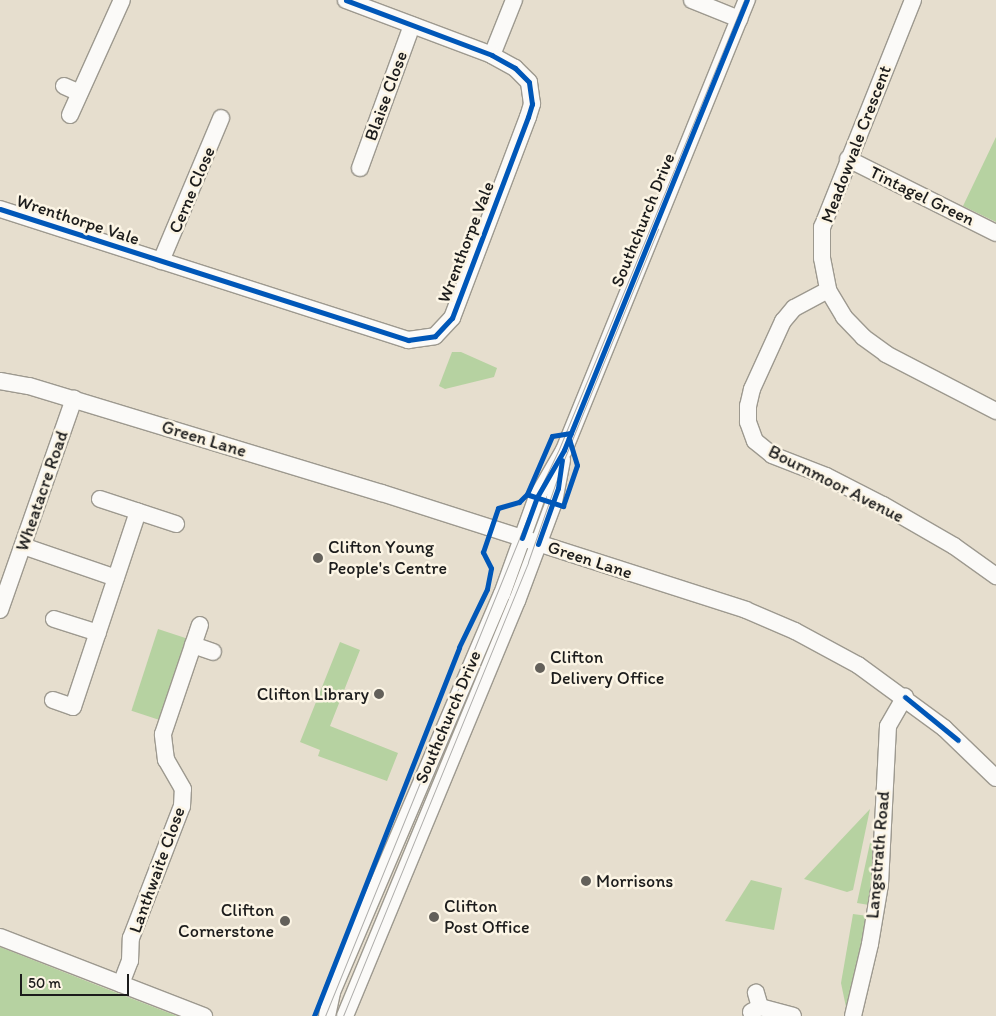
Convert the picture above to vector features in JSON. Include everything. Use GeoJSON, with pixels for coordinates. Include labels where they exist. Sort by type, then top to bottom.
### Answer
{"type":"FeatureCollection","features":[{"type":"Feature","properties":{"kind":"street"},"geometry":{"type":"LineString","coordinates":[[70,115],[122,0]]}},
{"type":"Feature","properties":{"kind":"street","name":"Wrenthorpe Vale"},"geometry":{"type":"LineString","coordinates":[[0,209],[408,340],[435,336],[452,318],[532,104],[529,82],[523,74],[492,55],[346,0]]}},
{"type":"Feature","properties":{"kind":"street"},"geometry":{"type":"LineString","coordinates":[[492,55],[514,0]]}},
{"type":"Feature","properties":{"kind":"street"},"geometry":{"type":"LineString","coordinates":[[692,0],[739,19]]}},
{"type":"Feature","properties":{"kind":"street","name":"Southchurch Drive"},"geometry":{"type":"LineString","coordinates":[[327,1016],[332,992],[502,594],[538,497],[564,450],[747,0]]}},
{"type":"Feature","properties":{"kind":"street","name":"Meadowvale Crescent"},"geometry":{"type":"LineString","coordinates":[[913,0],[822,227],[822,258],[828,290],[844,317],[863,337],[886,354],[996,411]]}},
{"type":"Feature","properties":{"kind":"street","name":"Blaise Close"},"geometry":{"type":"LineString","coordinates":[[360,168],[412,25]]}},
{"type":"Feature","properties":{"kind":"street"},"geometry":{"type":"LineString","coordinates":[[64,86],[80,93]]}},
{"type":"Feature","properties":{"kind":"street","name":"Cerne Close"},"geometry":{"type":"LineString","coordinates":[[161,261],[221,118]]}},
{"type":"Feature","properties":{"kind":"street","name":"Tintagel Green"},"geometry":{"type":"LineString","coordinates":[[848,159],[996,233]]}},
{"type":"Feature","properties":{"kind":"street","name":"Bournmoor Avenue"},"geometry":{"type":"LineString","coordinates":[[828,290],[794,308],[783,322],[752,389],[748,406],[748,422],[755,440],[772,455],[826,476],[883,505],[954,546],[996,576]]}},
{"type":"Feature","properties":{"kind":"street","name":"Green Lane"},"geometry":{"type":"LineString","coordinates":[[0,381],[74,400],[522,538],[703,596],[795,631],[858,665],[905,697],[958,740],[996,778]]}},
{"type":"Feature","properties":{"kind":"street","name":"Wheatacre Road"},"geometry":{"type":"LineString","coordinates":[[0,610],[74,400]]}},
{"type":"Feature","properties":{"kind":"street","name":"Southchurch Drive"},"geometry":{"type":"LineString","coordinates":[[345,1016],[538,544],[558,488],[564,450]]}},
{"type":"Feature","properties":{"kind":"street"},"geometry":{"type":"LineString","coordinates":[[100,499],[176,524]]}},
{"type":"Feature","properties":{"kind":"street"},"geometry":{"type":"LineString","coordinates":[[53,700],[73,707],[138,512]]}},
{"type":"Feature","properties":{"kind":"street"},"geometry":{"type":"LineString","coordinates":[[23,546],[116,578]]}},
{"type":"Feature","properties":{"kind":"street"},"geometry":{"type":"LineString","coordinates":[[54,619],[98,633]]}},
{"type":"Feature","properties":{"kind":"street","name":"Lanthwaite Close"},"geometry":{"type":"LineString","coordinates":[[121,984],[130,961],[131,938],[182,806],[183,789],[166,760],[162,734],[200,625]]}},
{"type":"Feature","properties":{"kind":"street"},"geometry":{"type":"LineString","coordinates":[[193,646],[213,652]]}},
{"type":"Feature","properties":{"kind":"street","name":"Langstrath Road"},"geometry":{"type":"LineString","coordinates":[[853,1016],[880,884],[888,726],[905,697]]}},
{"type":"Feature","properties":{"kind":"street"},"geometry":{"type":"LineString","coordinates":[[0,937],[204,1016]]}},
{"type":"Feature","properties":{"kind":"street"},"geometry":{"type":"LineString","coordinates":[[755,1004],[793,1016]]}},
{"type":"Feature","properties":{"kind":"green space"},"geometry":{"type":"Polygon","coordinates":[[[996,137],[996,222],[963,206],[996,137]]]}},
{"type":"Feature","properties":{"kind":"green space"},"geometry":{"type":"Polygon","coordinates":[[[452,352],[461,352],[497,368],[494,377],[445,389],[439,386],[452,352]]]}},
{"type":"Feature","properties":{"kind":"green space"},"geometry":{"type":"Polygon","coordinates":[[[158,629],[188,639],[162,721],[131,711],[158,629]]]}},
{"type":"Feature","properties":{"kind":"green space"},"geometry":{"type":"Polygon","coordinates":[[[340,642],[360,650],[330,726],[398,753],[387,781],[318,756],[320,750],[300,742],[340,642]]]}},
{"type":"Feature","properties":{"kind":"green space"},"geometry":{"type":"Polygon","coordinates":[[[870,809],[853,890],[847,892],[804,879],[870,809]]]}},
{"type":"Feature","properties":{"kind":"green space"},"geometry":{"type":"Polygon","coordinates":[[[875,841],[869,905],[857,903],[870,843],[875,841]]]}},
{"type":"Feature","properties":{"kind":"green space"},"geometry":{"type":"Polygon","coordinates":[[[751,880],[782,888],[774,930],[725,921],[751,880]]]}},
{"type":"Feature","properties":{"kind":"green space"},"geometry":{"type":"Polygon","coordinates":[[[853,914],[868,916],[847,1012],[841,983],[853,914]]]}},
{"type":"Feature","properties":{"kind":"green space"},"geometry":{"type":"Polygon","coordinates":[[[0,947],[94,984],[177,1016],[0,1016],[0,947]]]}},
{"type":"Feature","properties":{"kind":"tram line"},"geometry":{"type":"LineString","coordinates":[[325,1016],[536,497],[559,449],[744,0]]}},
{"type":"Feature","properties":{"kind":"tram line"},"geometry":{"type":"LineString","coordinates":[[343,1016],[528,562],[563,462],[658,229]]}},
{"type":"Feature","properties":{"kind":"cycle path"},"geometry":{"type":"LineString","coordinates":[[0,209],[408,340],[435,336],[452,318],[528,117],[532,104],[529,82],[515,68],[492,55],[346,0]]}},
{"type":"Feature","properties":{"kind":"cycle path"},"geometry":{"type":"LineString","coordinates":[[522,538],[537,497],[564,450],[747,0]]}},
{"type":"Feature","properties":{"kind":"cycle path"},"geometry":{"type":"LineString","coordinates":[[314,1016],[459,647],[487,589],[491,568],[483,552],[498,508],[519,502],[527,494],[552,436],[571,433]]}},
{"type":"Feature","properties":{"kind":"cycle path"},"geometry":{"type":"LineString","coordinates":[[529,495],[563,506],[577,465],[569,438]]}},
{"type":"Feature","properties":{"kind":"cycle path"},"geometry":{"type":"LineString","coordinates":[[538,544],[558,488],[562,460]]}},
{"type":"Feature","properties":{"kind":"cycle path"},"geometry":{"type":"LineString","coordinates":[[905,697],[958,740]]}},
{"type":"Feature","properties":{"kind":"place","name":"Clifton Young People's Centre"},"geometry":{"type":"Point","coordinates":[318,558]}},
{"type":"Feature","properties":{"kind":"place","name":"Clifton Delivery Office"},"geometry":{"type":"Point","coordinates":[540,668]}},
{"type":"Feature","properties":{"kind":"place","name":"Clifton Library"},"geometry":{"type":"Point","coordinates":[379,694]}},
{"type":"Feature","properties":{"kind":"place","name":"Morrisons"},"geometry":{"type":"Point","coordinates":[586,881]}},
{"type":"Feature","properties":{"kind":"place","name":"Clifton Post Office"},"geometry":{"type":"Point","coordinates":[434,917]}},
{"type":"Feature","properties":{"kind":"place","name":"Clifton Cornerstone"},"geometry":{"type":"Point","coordinates":[285,921]}}]}
